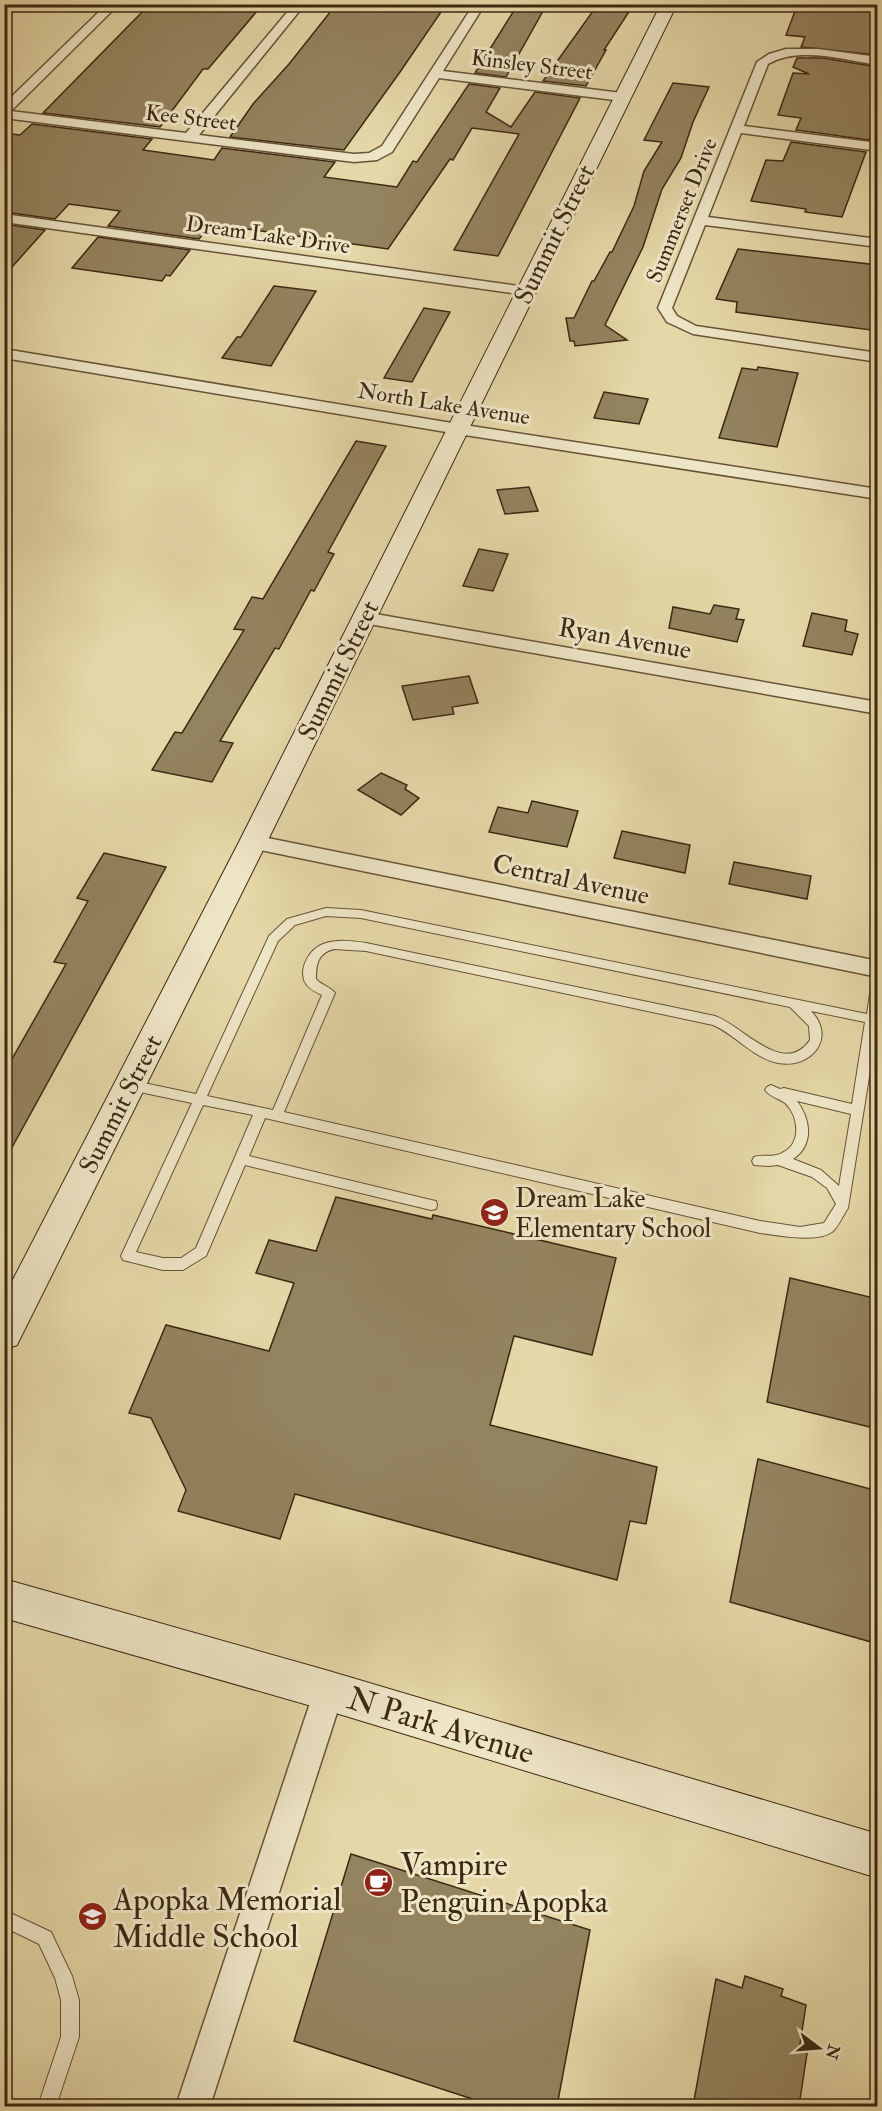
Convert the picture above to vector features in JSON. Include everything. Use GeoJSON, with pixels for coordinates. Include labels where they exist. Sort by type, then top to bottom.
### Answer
{"type":"FeatureCollection","features":[{"type":"Feature","properties":{"kind":"street"},"geometry":{"type":"LineString","coordinates":[[4,113],[114,4]]}},
{"type":"Feature","properties":{"kind":"street"},"geometry":{"type":"LineString","coordinates":[[189,138],[300,4]]}},
{"type":"Feature","properties":{"kind":"street"},"geometry":{"type":"LineString","coordinates":[[436,74],[480,4]]}},
{"type":"Feature","properties":{"kind":"street","name":"Summit Street"},"geometry":{"type":"LineString","coordinates":[[4,1334],[253,842],[669,4]]}},
{"type":"Feature","properties":{"kind":"street","name":"Summerset Drive"},"geometry":{"type":"LineString","coordinates":[[878,61],[801,53],[771,56],[759,67],[701,220],[666,301],[666,314],[676,323],[702,332],[878,358]]}},
{"type":"Feature","properties":{"kind":"street","name":"Kee Street"},"geometry":{"type":"LineString","coordinates":[[4,113],[354,158],[372,157],[387,149],[436,74]]}},
{"type":"Feature","properties":{"kind":"street","name":"Kinsley Street"},"geometry":{"type":"LineString","coordinates":[[436,74],[622,97]]}},
{"type":"Feature","properties":{"kind":"street"},"geometry":{"type":"LineString","coordinates":[[737,129],[878,147]]}},
{"type":"Feature","properties":{"kind":"street","name":"Dream Lake Drive"},"geometry":{"type":"LineString","coordinates":[[4,218],[526,291]]}},
{"type":"Feature","properties":{"kind":"street"},"geometry":{"type":"LineString","coordinates":[[701,220],[878,243]]}},
{"type":"Feature","properties":{"kind":"street","name":"North Lake Avenue"},"geometry":{"type":"LineString","coordinates":[[4,353],[458,429],[878,494]]}},
{"type":"Feature","properties":{"kind":"street","name":"Ryan Avenue"},"geometry":{"type":"LineString","coordinates":[[364,618],[878,708]]}},
{"type":"Feature","properties":{"kind":"street","name":"Central Avenue"},"geometry":{"type":"LineString","coordinates":[[253,842],[878,969]]}},
{"type":"Feature","properties":{"kind":"street","name":"N Park Avenue"},"geometry":{"type":"LineString","coordinates":[[4,1598],[329,1691],[878,1856]]}},
{"type":"Feature","properties":{"kind":"street"},"geometry":{"type":"LineString","coordinates":[[193,2106],[329,1691]]}},
{"type":"Feature","properties":{"kind":"lane"},"geometry":{"type":"LineString","coordinates":[[261,1112],[201,1252],[183,1264],[163,1264],[128,1256],[273,939],[291,922],[326,912],[361,914],[872,1019]]}},
{"type":"Feature","properties":{"kind":"lane"},"geometry":{"type":"LineString","coordinates":[[276,1116],[328,993],[317,988],[310,980],[311,959],[318,951],[333,945],[366,946],[715,1021],[730,1026],[753,1047],[780,1058],[793,1058],[807,1052],[815,1042],[816,1027],[807,1013],[791,1002]]}},
{"type":"Feature","properties":{"kind":"lane"},"geometry":{"type":"LineString","coordinates":[[130,1085],[261,1112],[760,1227],[800,1233],[828,1228],[843,1204],[878,980]]}},
{"type":"Feature","properties":{"kind":"lane"},"geometry":{"type":"LineString","coordinates":[[758,1161],[778,1160],[796,1152],[804,1135],[801,1117],[790,1100],[771,1090],[858,1110]]}},
{"type":"Feature","properties":{"kind":"lane"},"geometry":{"type":"LineString","coordinates":[[241,1159],[431,1205]]}},
{"type":"Feature","properties":{"kind":"lane"},"geometry":{"type":"LineString","coordinates":[[778,1160],[814,1172],[836,1187],[843,1204]]}},
{"type":"Feature","properties":{"kind":"lane"},"geometry":{"type":"LineString","coordinates":[[4,1918],[45,1938],[63,1976],[70,2000],[70,2037],[47,2106]]}},
{"type":"Feature","properties":{"kind":"building"},"geometry":{"type":"Polygon","coordinates":[[[150,4],[263,4],[208,69],[203,69],[160,127],[43,113],[150,4]]]}},
{"type":"Feature","properties":{"kind":"building"},"geometry":{"type":"Polygon","coordinates":[[[340,4],[442,4],[437,11],[441,12],[344,150],[230,137],[253,104],[289,64],[331,11],[334,11],[340,4]]]}},
{"type":"Feature","properties":{"kind":"building"},"geometry":{"type":"Polygon","coordinates":[[[518,4],[547,4],[506,77],[475,73],[518,4]]]}},
{"type":"Feature","properties":{"kind":"building"},"geometry":{"type":"Polygon","coordinates":[[[598,4],[634,4],[604,50],[606,50],[586,86],[543,81],[598,4]]]}},
{"type":"Feature","properties":{"kind":"building"},"geometry":{"type":"Polygon","coordinates":[[[805,4],[878,4],[878,55],[801,47],[805,37],[786,35],[797,6],[805,4]]]}},
{"type":"Feature","properties":{"kind":"building"},"geometry":{"type":"Polygon","coordinates":[[[797,58],[822,58],[878,67],[878,111],[869,140],[796,130],[801,118],[778,115],[793,73],[809,74],[793,67],[797,58]]]}},
{"type":"Feature","properties":{"kind":"building"},"geometry":{"type":"Polygon","coordinates":[[[673,83],[709,87],[693,122],[681,158],[662,189],[643,247],[605,325],[627,340],[575,346],[574,341],[570,341],[566,318],[574,318],[592,281],[612,252],[634,206],[644,171],[662,142],[644,140],[673,83]]]}},
{"type":"Feature","properties":{"kind":"building"},"geometry":{"type":"Polygon","coordinates":[[[469,84],[500,88],[486,112],[511,127],[535,92],[580,98],[498,256],[454,250],[519,134],[472,128],[453,160],[450,159],[388,249],[212,224],[199,239],[108,226],[120,211],[69,204],[55,219],[4,212],[4,133],[20,135],[32,124],[152,139],[143,150],[214,160],[222,148],[335,162],[324,177],[397,187],[413,161],[417,162],[469,84]]]}},
{"type":"Feature","properties":{"kind":"building"},"geometry":{"type":"Polygon","coordinates":[[[791,142],[866,152],[842,217],[751,201],[766,160],[783,161],[791,142]]]}},
{"type":"Feature","properties":{"kind":"building"},"geometry":{"type":"Polygon","coordinates":[[[4,224],[45,230],[4,276],[4,224]]]}},
{"type":"Feature","properties":{"kind":"building"},"geometry":{"type":"Polygon","coordinates":[[[98,237],[190,250],[170,276],[166,275],[162,281],[72,268],[98,237]]]}},
{"type":"Feature","properties":{"kind":"building"},"geometry":{"type":"Polygon","coordinates":[[[738,249],[878,265],[878,331],[736,312],[737,302],[716,299],[738,249]]]}},
{"type":"Feature","properties":{"kind":"building"},"geometry":{"type":"Polygon","coordinates":[[[274,286],[316,291],[271,366],[222,358],[237,337],[241,337],[274,286]]]}},
{"type":"Feature","properties":{"kind":"building"},"geometry":{"type":"Polygon","coordinates":[[[424,308],[450,312],[412,382],[384,378],[424,308]]]}},
{"type":"Feature","properties":{"kind":"building"},"geometry":{"type":"Polygon","coordinates":[[[758,367],[798,373],[777,447],[719,438],[742,368],[757,370],[758,367]]]}},
{"type":"Feature","properties":{"kind":"building"},"geometry":{"type":"Polygon","coordinates":[[[604,392],[648,399],[639,424],[594,418],[604,392]]]}},
{"type":"Feature","properties":{"kind":"building"},"geometry":{"type":"Polygon","coordinates":[[[356,441],[386,446],[328,552],[334,554],[314,591],[311,590],[279,649],[275,648],[220,741],[233,743],[212,782],[152,770],[175,732],[182,733],[244,630],[234,629],[252,597],[263,599],[356,441]]]}},
{"type":"Feature","properties":{"kind":"building"},"geometry":{"type":"Polygon","coordinates":[[[529,487],[538,511],[505,514],[497,490],[529,487]]]}},
{"type":"Feature","properties":{"kind":"building"},"geometry":{"type":"Polygon","coordinates":[[[479,549],[508,554],[493,591],[463,586],[479,549]]]}},
{"type":"Feature","properties":{"kind":"building"},"geometry":{"type":"Polygon","coordinates":[[[714,605],[739,609],[736,619],[744,620],[737,642],[669,628],[673,607],[710,614],[714,605]]]}},
{"type":"Feature","properties":{"kind":"building"},"geometry":{"type":"Polygon","coordinates":[[[812,613],[847,620],[845,631],[858,634],[852,655],[803,646],[812,613]]]}},
{"type":"Feature","properties":{"kind":"building"},"geometry":{"type":"Polygon","coordinates":[[[469,676],[478,703],[452,707],[454,714],[413,720],[402,686],[469,676]]]}},
{"type":"Feature","properties":{"kind":"building"},"geometry":{"type":"Polygon","coordinates":[[[381,773],[407,785],[405,789],[419,798],[401,815],[358,790],[381,773]]]}},
{"type":"Feature","properties":{"kind":"building"},"geometry":{"type":"Polygon","coordinates":[[[532,801],[578,811],[567,847],[489,832],[498,807],[528,813],[532,801]]]}},
{"type":"Feature","properties":{"kind":"building"},"geometry":{"type":"Polygon","coordinates":[[[622,831],[690,845],[685,873],[614,858],[622,831]]]}},
{"type":"Feature","properties":{"kind":"building"},"geometry":{"type":"Polygon","coordinates":[[[104,853],[166,867],[4,1162],[4,1073],[66,964],[54,962],[88,901],[77,898],[104,853]]]}},
{"type":"Feature","properties":{"kind":"building"},"geometry":{"type":"Polygon","coordinates":[[[734,862],[811,876],[807,899],[729,884],[734,862]]]}},
{"type":"Feature","properties":{"kind":"building"},"geometry":{"type":"Polygon","coordinates":[[[336,1197],[432,1219],[433,1215],[616,1258],[592,1355],[514,1336],[490,1425],[657,1467],[646,1524],[630,1521],[617,1580],[295,1494],[280,1539],[178,1511],[186,1490],[151,1418],[129,1413],[166,1325],[269,1351],[294,1283],[256,1273],[269,1240],[316,1251],[336,1197]]]}},
{"type":"Feature","properties":{"kind":"building"},"geometry":{"type":"Polygon","coordinates":[[[790,1278],[878,1299],[878,1429],[767,1402],[790,1278]]]}},
{"type":"Feature","properties":{"kind":"building"},"geometry":{"type":"Polygon","coordinates":[[[758,1459],[878,1491],[878,1644],[730,1602],[758,1459]]]}},
{"type":"Feature","properties":{"kind":"building"},"geometry":{"type":"Polygon","coordinates":[[[351,1854],[590,1930],[557,2106],[494,2106],[294,2041],[351,1854]]]}},
{"type":"Feature","properties":{"kind":"building"},"geometry":{"type":"Polygon","coordinates":[[[745,1976],[783,1989],[781,1996],[806,2005],[800,2044],[808,2047],[799,2106],[693,2106],[716,1979],[742,1988],[745,1976]]]}},
{"type":"Feature","properties":{"kind":"place","name":"Dream Lake Elementary School"},"geometry":{"type":"Point","coordinates":[494,1213]}},
{"type":"Feature","properties":{"kind":"place","name":"Vampire Penguin Apopka"},"geometry":{"type":"Point","coordinates":[379,1882]}},
{"type":"Feature","properties":{"kind":"place","name":"Apopka Memorial Middle School"},"geometry":{"type":"Point","coordinates":[92,1917]}}]}
